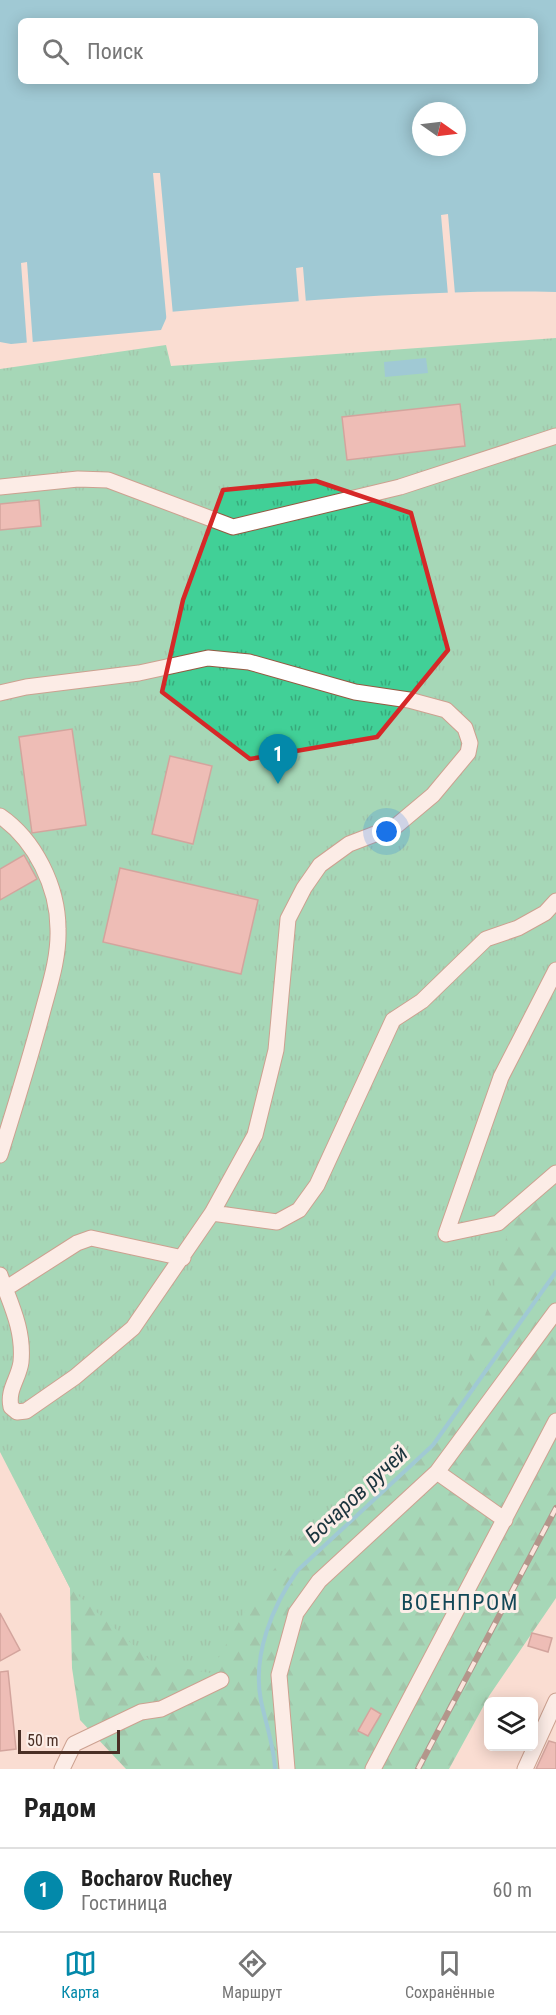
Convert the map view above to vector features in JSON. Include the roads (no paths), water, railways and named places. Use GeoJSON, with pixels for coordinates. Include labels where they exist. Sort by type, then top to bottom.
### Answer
{"type":"FeatureCollection","features":[{"type":"Feature","properties":{"kind":"street"},"geometry":{"type":"LineString","coordinates":[[0,487],[78,479],[108,480],[234,527],[400,487],[556,436]]}},
{"type":"Feature","properties":{"kind":"street"},"geometry":{"type":"LineString","coordinates":[[0,693],[26,687],[139,673],[208,658],[249,662],[355,692],[409,700],[446,710],[465,728],[470,743],[468,753],[433,795],[396,826],[348,844],[320,865],[288,919],[276,1050],[255,1135],[212,1213],[183,1258],[133,1328],[75,1377],[26,1411],[17,1412],[11,1407],[9,1398],[21,1366],[23,1339],[2,1282],[91,1238],[183,1258]]}},
{"type":"Feature","properties":{"kind":"street"},"geometry":{"type":"LineString","coordinates":[[0,816],[14,825],[42,865],[55,897],[58,929],[56,960],[31,1056],[0,1155]]}},
{"type":"Feature","properties":{"kind":"street"},"geometry":{"type":"LineString","coordinates":[[212,1213],[277,1222],[299,1210],[317,1185],[393,1020],[422,1001],[486,939],[518,928],[545,913],[556,901]]}},
{"type":"Feature","properties":{"kind":"street"},"geometry":{"type":"LineString","coordinates":[[556,970],[501,1077],[446,1234],[498,1222],[556,1173]]}},
{"type":"Feature","properties":{"kind":"street"},"geometry":{"type":"LineString","coordinates":[[287,1769],[279,1675],[296,1613],[319,1581],[437,1472],[556,1311]]}},
{"type":"Feature","properties":{"kind":"street"},"geometry":{"type":"LineString","coordinates":[[373,1769],[556,1421]]}},
{"type":"Feature","properties":{"kind":"street"},"geometry":{"type":"LineString","coordinates":[[437,1472],[505,1520]]}},
{"type":"Feature","properties":{"kind":"street"},"geometry":{"type":"LineString","coordinates":[[62,1769],[74,1744],[141,1712],[161,1709],[221,1680]]}},
{"type":"Feature","properties":{"kind":"street"},"geometry":{"type":"LineString","coordinates":[[525,1769],[556,1701]]}},
{"type":"Feature","properties":{"kind":"water"},"geometry":{"type":"Polygon","coordinates":[[[0,0],[556,0],[556,292],[410,294],[169,312],[161,330],[11,344],[0,342],[0,0]]]}},
{"type":"Feature","properties":{"kind":"water"},"geometry":{"type":"Polygon","coordinates":[[[426,358],[428,373],[385,377],[384,362],[426,358]]]}},
{"type":"Feature","properties":{"kind":"waterway","name":"Бочаров ручей"},"geometry":{"type":"LineString","coordinates":[[275,1769],[261,1701],[259,1667],[266,1632],[280,1599],[298,1570],[433,1445],[556,1272]]}},
{"type":"Feature","properties":{"kind":"railway"},"geometry":{"type":"LineString","coordinates":[[418,1769],[556,1508]]}},
{"type":"Feature","properties":{"kind":"place","name":"Bocharov Ruchey"},"geometry":{"type":"Point","coordinates":[278,784]}},
{"type":"Feature","properties":{"kind":"district","name":"ВОЕНПРОМ"},"geometry":{"type":"Point","coordinates":[460,1602]}}]}
